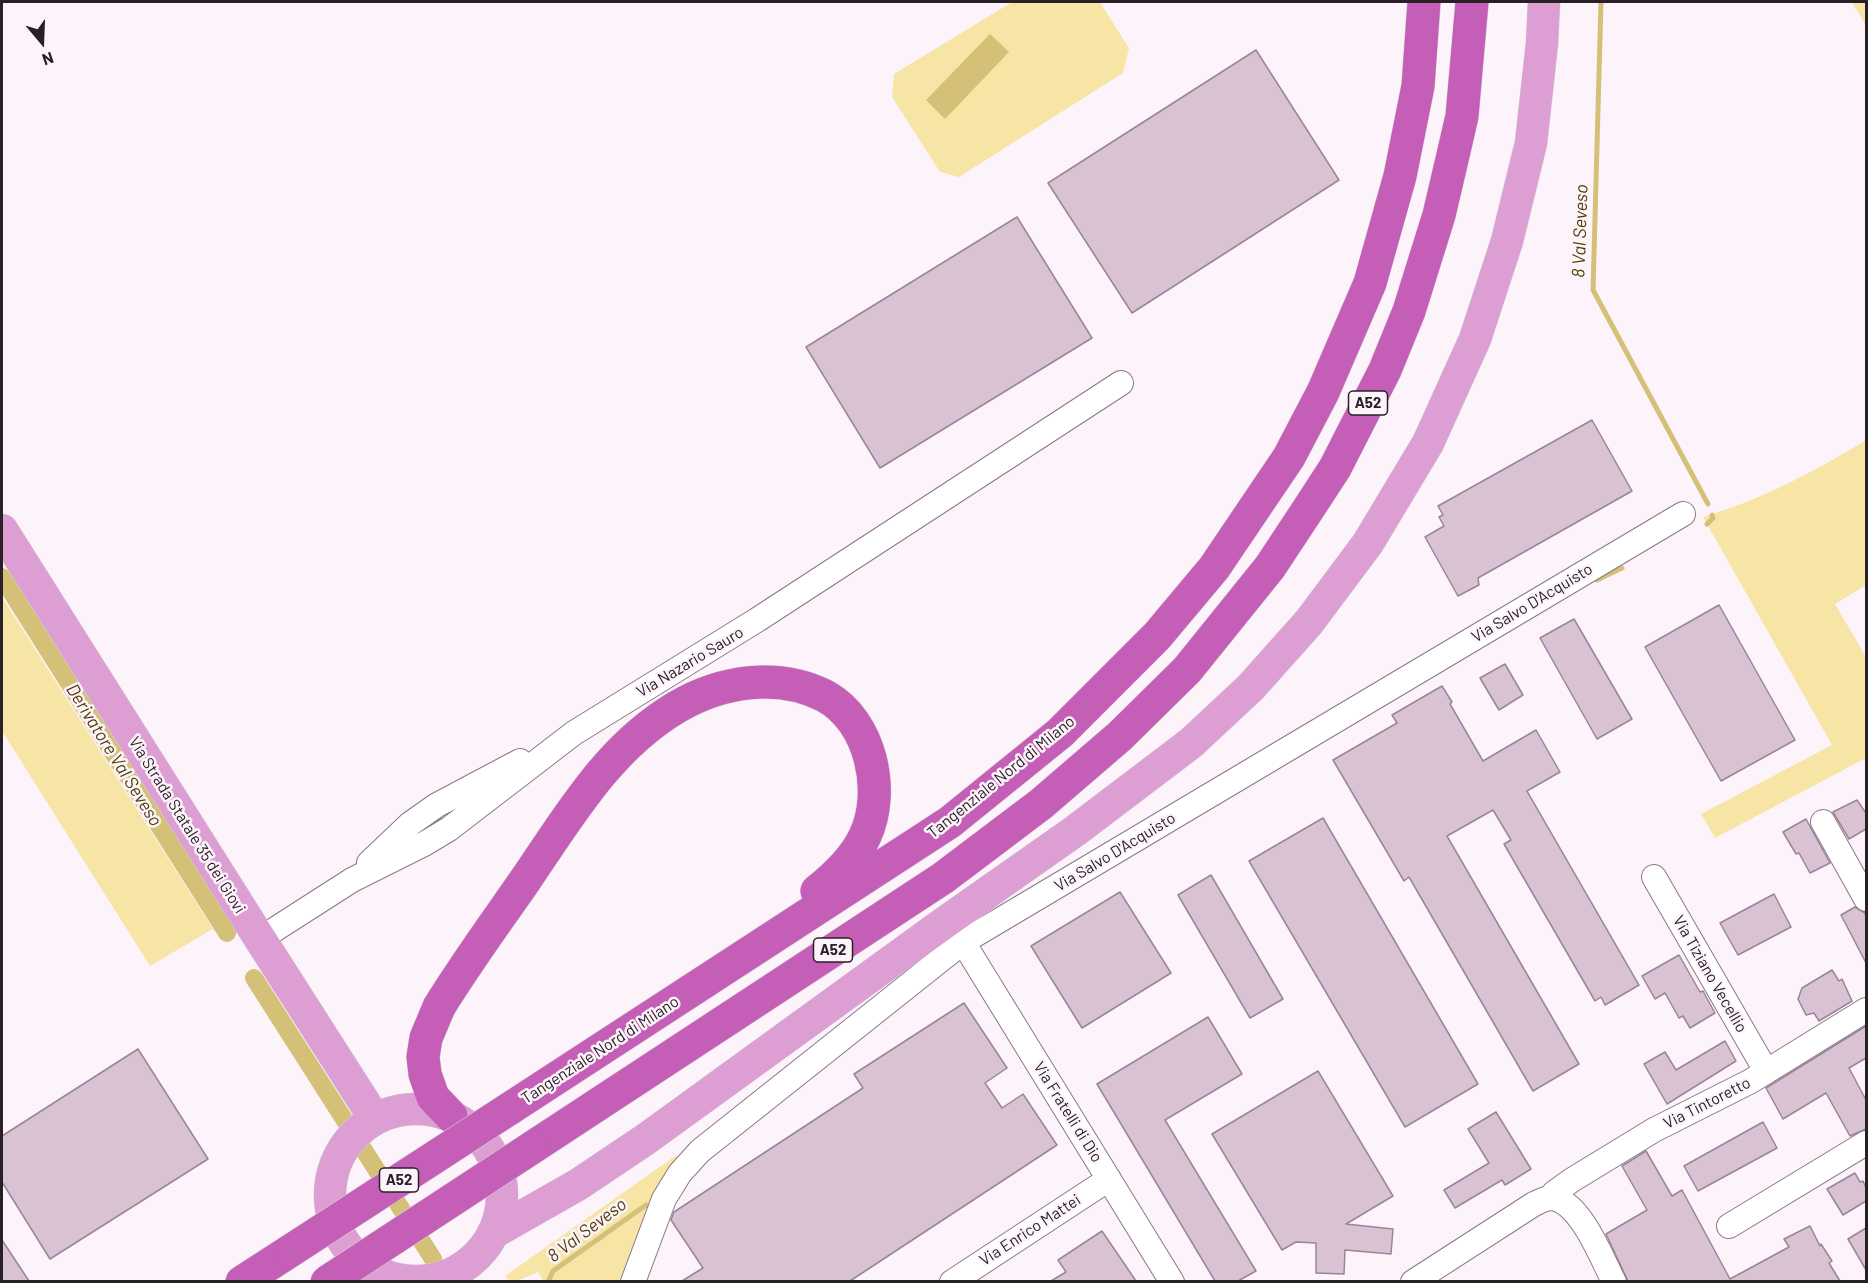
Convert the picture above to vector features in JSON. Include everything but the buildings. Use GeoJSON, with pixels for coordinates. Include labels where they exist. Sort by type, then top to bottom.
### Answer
{"type":"FeatureCollection","features":[{"type":"Feature","properties":{"kind":"highway","name":"Tangenziale Nord di Milano"},"geometry":{"type":"LineString","coordinates":[[242,1281],[950,822],[1060,733],[1157,636],[1214,568],[1289,457],[1323,392],[1370,283],[1400,177],[1418,86],[1424,2]]}},
{"type":"Feature","properties":{"kind":"highway","name":"A52"},"geometry":{"type":"LineString","coordinates":[[327,1281],[943,878],[1041,804],[1120,736],[1187,670],[1270,567],[1307,511],[1335,468],[1385,370],[1409,311],[1439,215],[1462,116],[1472,2]]}},
{"type":"Feature","properties":{"kind":"highway"},"geometry":{"type":"LineString","coordinates":[[451,1116],[433,1097],[424,1074],[423,1057],[431,1023],[450,990],[564,823],[607,765],[638,735],[676,707],[715,689],[745,682],[762,682],[790,685],[825,696],[852,721],[864,741],[869,757],[874,798],[869,825],[858,849],[834,877],[809,897],[751,936],[633,1028]]}},
{"type":"Feature","properties":{"kind":"main road"},"geometry":{"type":"LineString","coordinates":[[494,1233],[579,1184],[646,1139],[1127,791],[1191,742],[1251,687],[1309,622],[1368,543],[1428,443],[1475,339],[1507,241],[1531,143],[1544,2]]}},
{"type":"Feature","properties":{"kind":"main road","name":"Via Strada Statale 35 dei Giovi"},"geometry":{"type":"LineString","coordinates":[[2,530],[375,1119]]}},
{"type":"Feature","properties":{"kind":"main road"},"geometry":{"type":"LineString","coordinates":[[426,1109],[451,1116],[473,1130],[489,1148],[499,1170],[502,1194],[500,1214],[494,1233],[483,1249],[474,1272],[449,1274],[428,1280],[400,1280],[368,1273],[346,1246],[335,1225],[330,1201],[331,1177],[340,1154],[355,1133],[389,1112],[426,1109]]}},
{"type":"Feature","properties":{"kind":"main road"},"geometry":{"type":"LineString","coordinates":[[502,1194],[516,1205],[534,1206],[547,1202]]}},
{"type":"Feature","properties":{"kind":"street","name":"Via Nazario Sauro"},"geometry":{"type":"LineString","coordinates":[[260,939],[352,880],[449,829],[574,734],[758,620],[1121,383]]}},
{"type":"Feature","properties":{"kind":"street","name":"Via Salvo D'Acquisto"},"geometry":{"type":"LineString","coordinates":[[633,1281],[664,1199],[680,1173],[700,1151],[963,942],[1683,513]]}},
{"type":"Feature","properties":{"kind":"street"},"geometry":{"type":"LineString","coordinates":[[1823,822],[1866,899]]}},
{"type":"Feature","properties":{"kind":"street","name":"Via Tiziano Vecellio"},"geometry":{"type":"LineString","coordinates":[[1654,877],[1766,1071]]}},
{"type":"Feature","properties":{"kind":"street","name":"Via Fratelli di Dio"},"geometry":{"type":"LineString","coordinates":[[963,942],[1172,1281]]}},
{"type":"Feature","properties":{"kind":"street","name":"Via Tintoretto"},"geometry":{"type":"LineString","coordinates":[[1413,1281],[1534,1204],[1550,1198],[1572,1179],[1654,1131],[1766,1071],[1866,1010]]}},
{"type":"Feature","properties":{"kind":"street"},"geometry":{"type":"LineString","coordinates":[[1729,1226],[1866,1143]]}},
{"type":"Feature","properties":{"kind":"street","name":"Via Enrico Mattei"},"geometry":{"type":"LineString","coordinates":[[952,1281],[1109,1179]]}},
{"type":"Feature","properties":{"kind":"street"},"geometry":{"type":"LineString","coordinates":[[1550,1198],[1559,1200],[1572,1208],[1614,1281]]}},
{"type":"Feature","properties":{"kind":"shaded area"},"geometry":{"type":"Polygon","coordinates":[[[1012,2],[1100,2],[1129,48],[1123,73],[959,177],[940,172],[892,97],[894,74],[1012,2]]]}},
{"type":"Feature","properties":{"kind":"shaded area"},"geometry":{"type":"Polygon","coordinates":[[[1852,2],[1866,2],[1866,26],[1852,2]]]}},
{"type":"Feature","properties":{"kind":"shaded area"},"geometry":{"type":"Polygon","coordinates":[[[990,34],[1009,52],[945,119],[926,100],[990,34]]]}},
{"type":"Feature","properties":{"kind":"shaded area"},"geometry":{"type":"Polygon","coordinates":[[[1866,440],[1866,585],[1835,604],[1866,657],[1866,758],[1715,838],[1701,814],[1832,745],[1703,517],[1787,484],[1866,440]]]}},
{"type":"Feature","properties":{"kind":"shaded area"},"geometry":{"type":"Polygon","coordinates":[[[2,597],[213,929],[150,966],[2,731],[2,597]]]}},
{"type":"Feature","properties":{"kind":"shaded area"},"geometry":{"type":"Polygon","coordinates":[[[678,1154],[659,1190],[619,1281],[543,1281],[538,1272],[517,1281],[510,1281],[505,1276],[678,1154]]]}},
{"type":"Feature","properties":{"kind":"waterway","name":"8 Val Seveso"},"geometry":{"type":"LineString","coordinates":[[1601,2],[1593,290],[1708,504]]}},
{"type":"Feature","properties":{"kind":"waterway","name":"8 Val Seveso"},"geometry":{"type":"LineString","coordinates":[[1707,524],[1713,518],[1712,515]]}},
{"type":"Feature","properties":{"kind":"waterway","name":"8 Val Seveso"},"geometry":{"type":"LineString","coordinates":[[1597,580],[1622,568]]}},
{"type":"Feature","properties":{"kind":"waterway","name":"Derivatore Val Seveso"},"geometry":{"type":"LineString","coordinates":[[2,577],[227,933]]}},
{"type":"Feature","properties":{"kind":"waterway","name":"Derivatore Val Seveso"},"geometry":{"type":"LineString","coordinates":[[254,978],[349,1127]]}},
{"type":"Feature","properties":{"kind":"waterway","name":"Derivatore Val Seveso"},"geometry":{"type":"LineString","coordinates":[[362,1147],[433,1259]]}},
{"type":"Feature","properties":{"kind":"waterway","name":"8 Val Seveso"},"geometry":{"type":"LineString","coordinates":[[548,1282],[553,1271],[646,1205]]}}]}
